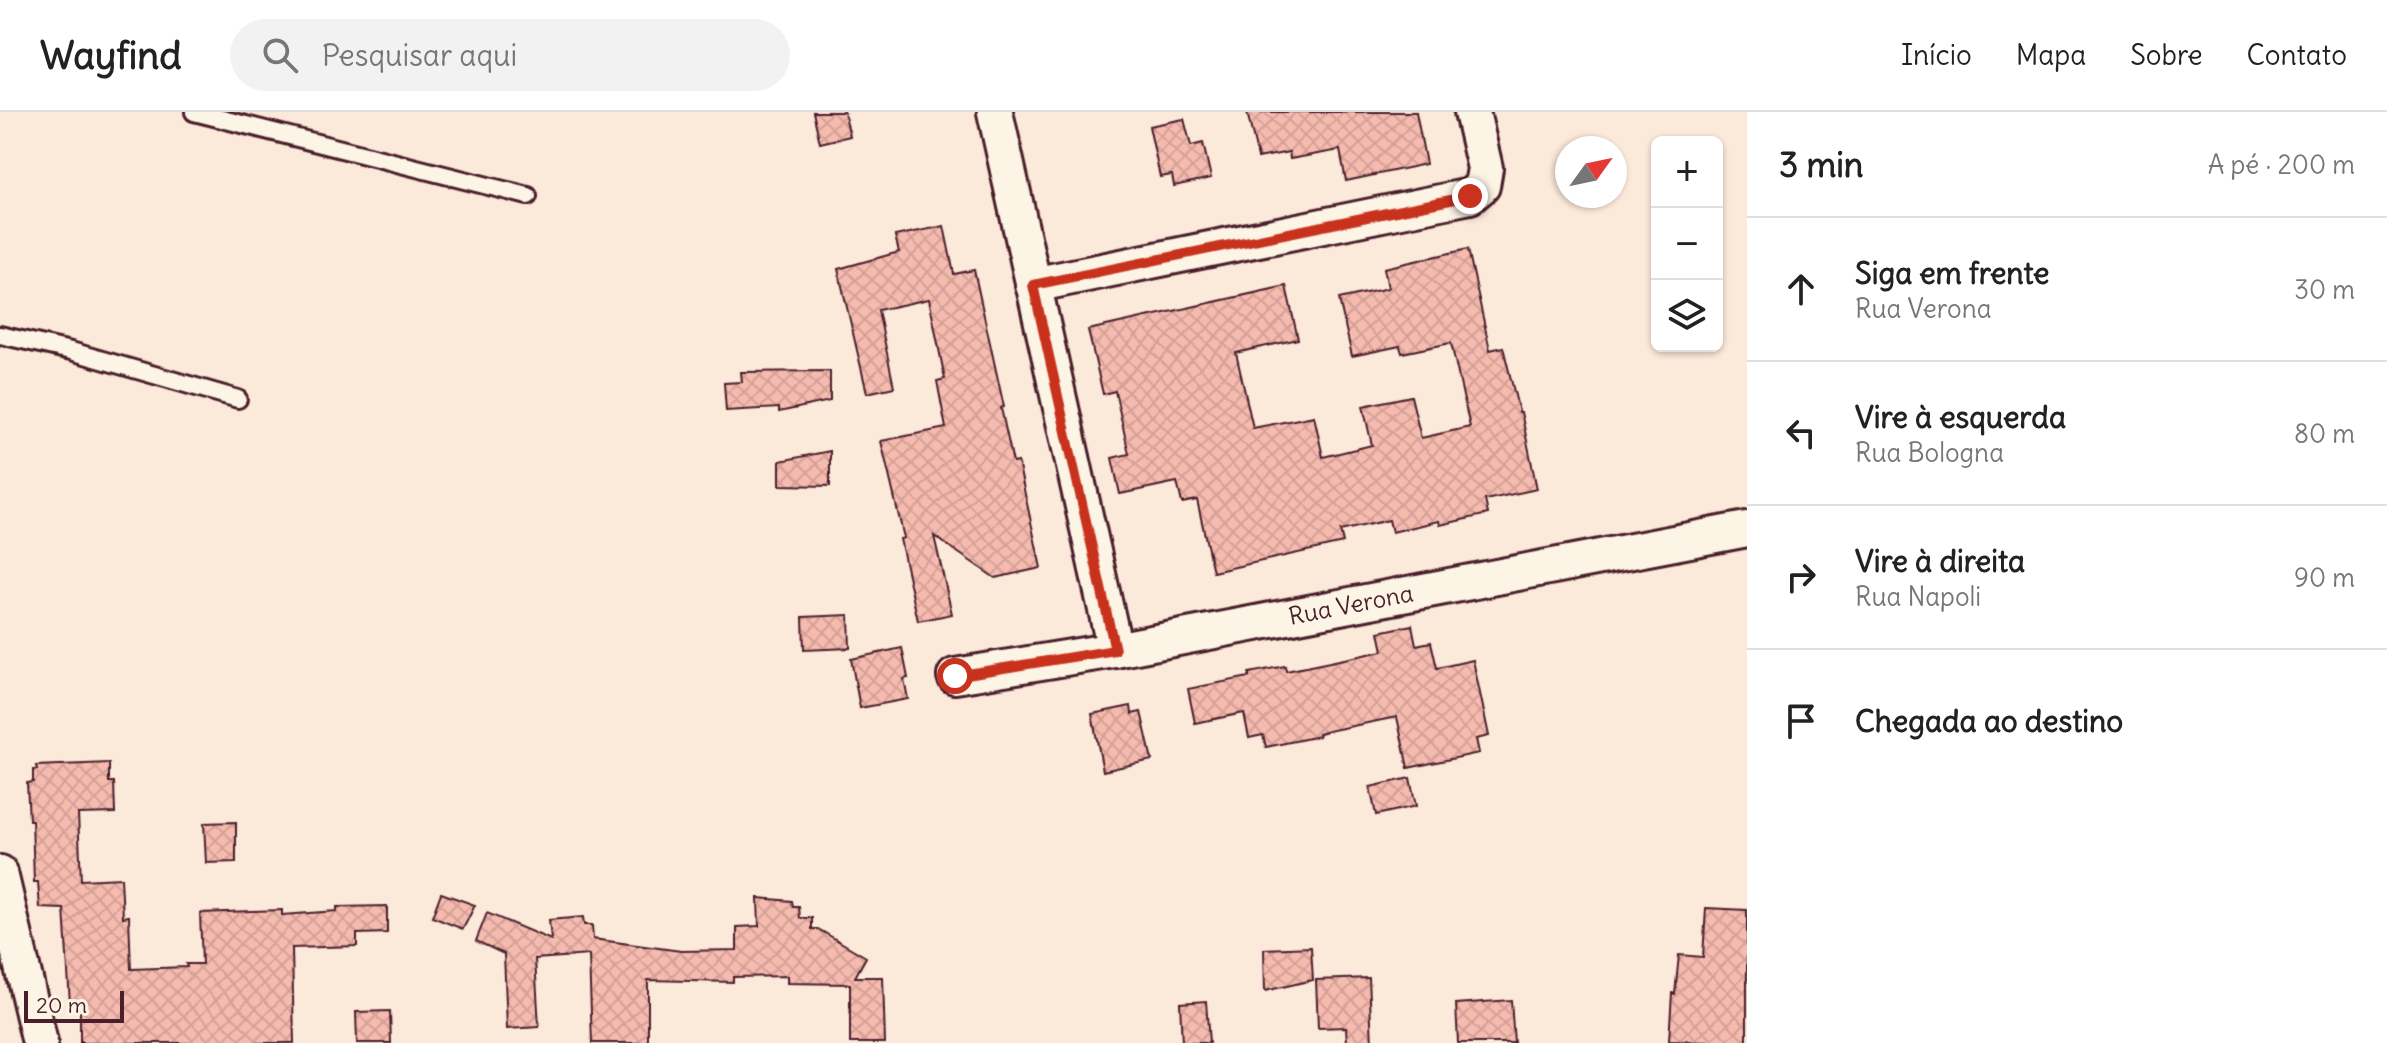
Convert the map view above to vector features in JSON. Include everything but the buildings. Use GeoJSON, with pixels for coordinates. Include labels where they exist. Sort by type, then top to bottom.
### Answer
{"type":"FeatureCollection","features":[{"type":"Feature","properties":{"kind":"street"},"geometry":{"type":"LineString","coordinates":[[995,112],[1115,650]]}},
{"type":"Feature","properties":{"kind":"street"},"geometry":{"type":"LineString","coordinates":[[1033,285],[1470,196],[1482,186],[1485,168],[1472,112]]}},
{"type":"Feature","properties":{"kind":"street","name":"Rua Verona"},"geometry":{"type":"LineString","coordinates":[[955,676],[1115,650],[1747,529]]}},
{"type":"Feature","properties":{"kind":"street"},"geometry":{"type":"LineString","coordinates":[[0,873],[40,1043]]}},
{"type":"Feature","properties":{"kind":"lane"},"geometry":{"type":"LineString","coordinates":[[194,112],[528,196]]}},
{"type":"Feature","properties":{"kind":"lane"},"geometry":{"type":"LineString","coordinates":[[0,335],[71,351],[238,399]]}},
{"type":"Feature","properties":{"kind":"route"},"geometry":{"type":"LineString","coordinates":[[955,676],[1115,650],[1033,285],[1470,196]]}}]}
